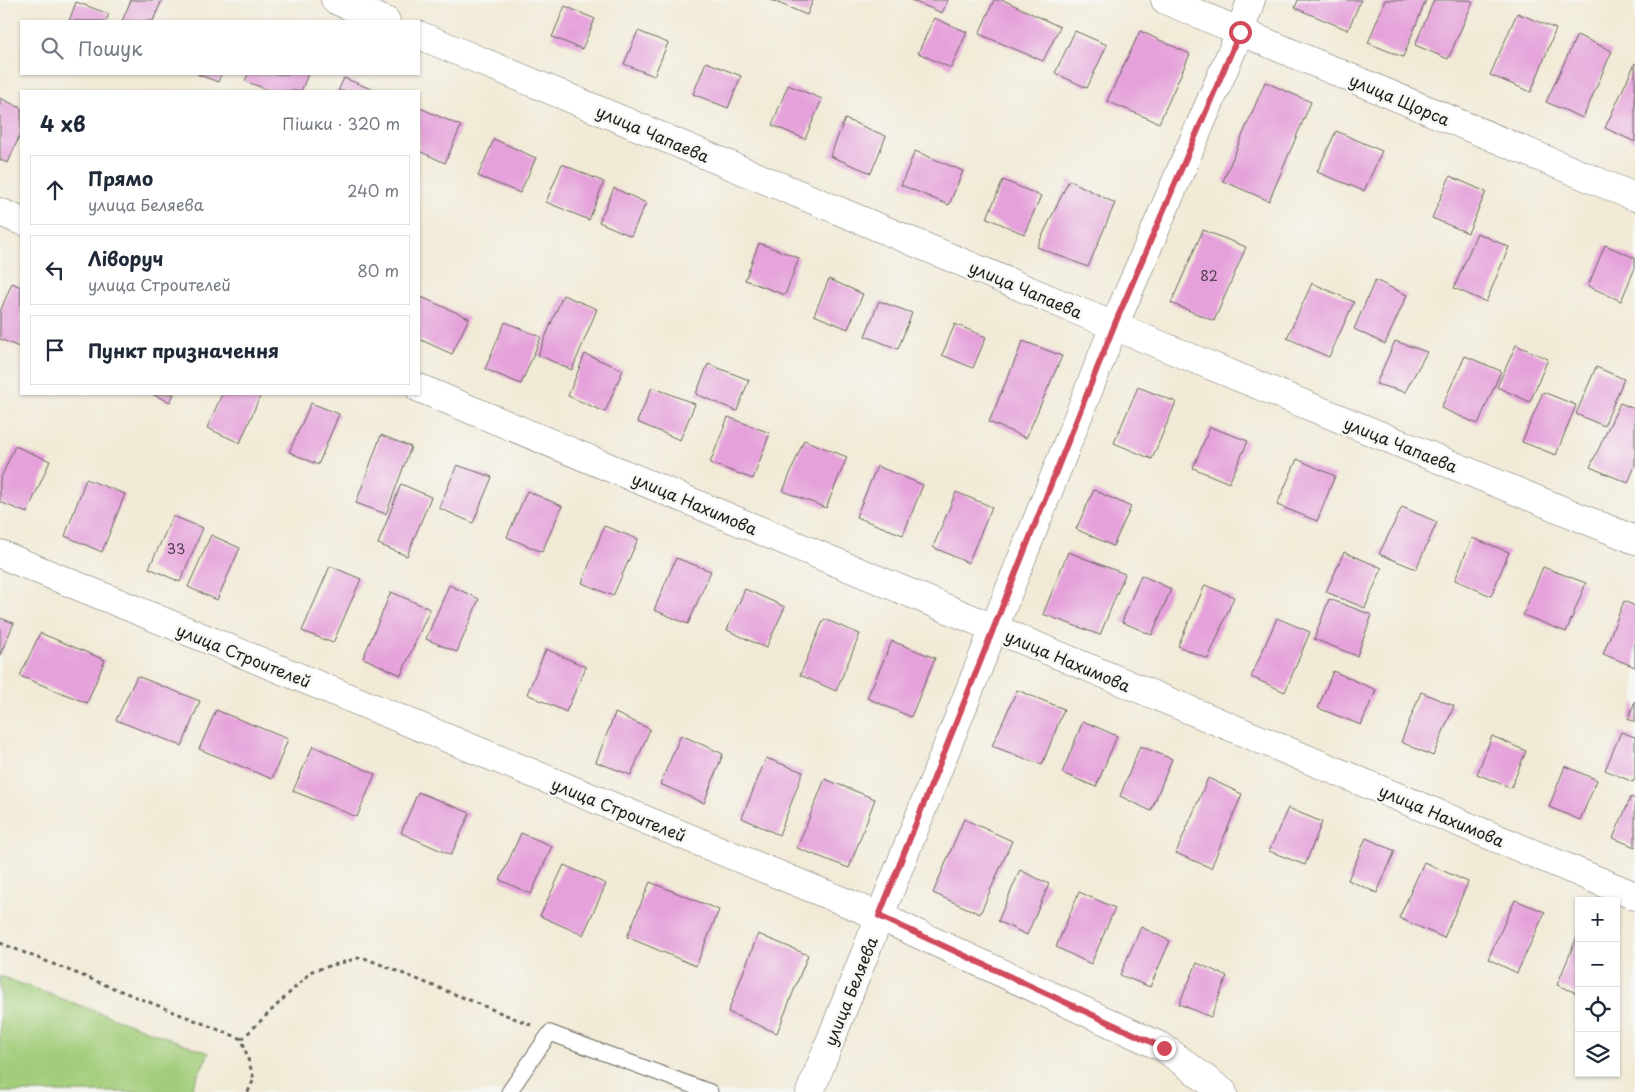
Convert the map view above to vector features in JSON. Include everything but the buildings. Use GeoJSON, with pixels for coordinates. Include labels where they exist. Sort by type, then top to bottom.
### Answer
{"type":"FeatureCollection","features":[{"type":"Feature","properties":{"kind":"street"},"geometry":{"type":"LineString","coordinates":[[335,0],[384,20]]}},
{"type":"Feature","properties":{"kind":"street","name":"улица Щорса"},"geometry":{"type":"LineString","coordinates":[[1165,0],[1635,197]]}},
{"type":"Feature","properties":{"kind":"street","name":"улица Беляева"},"geometry":{"type":"LineString","coordinates":[[810,1092],[1114,326],[1240,32],[1251,0]]}},
{"type":"Feature","properties":{"kind":"street","name":"улица Чапаева"},"geometry":{"type":"LineString","coordinates":[[420,35],[1114,326],[1635,540]]}},
{"type":"Feature","properties":{"kind":"street"},"geometry":{"type":"LineString","coordinates":[[0,212],[20,221]]}},
{"type":"Feature","properties":{"kind":"street","name":"улица Нахимова"},"geometry":{"type":"LineString","coordinates":[[420,388],[1635,896]]}},
{"type":"Feature","properties":{"kind":"street","name":"улица Строителей"},"geometry":{"type":"LineString","coordinates":[[0,554],[879,916],[1164,1048],[1223,1092]]}},
{"type":"Feature","properties":{"kind":"lane"},"geometry":{"type":"LineString","coordinates":[[509,1092],[550,1033],[710,1092]]}},
{"type":"Feature","properties":{"kind":"path"},"geometry":{"type":"LineString","coordinates":[[0,943],[242,1039]]}},
{"type":"Feature","properties":{"kind":"path"},"geometry":{"type":"LineString","coordinates":[[242,1039],[312,971],[362,957],[550,1033]]}},
{"type":"Feature","properties":{"kind":"path"},"geometry":{"type":"LineString","coordinates":[[242,1039],[254,1079],[248,1092]]}},
{"type":"Feature","properties":{"kind":"green space"},"geometry":{"type":"Polygon","coordinates":[[[0,976],[209,1053],[190,1092],[0,1092],[0,976]]]}},
{"type":"Feature","properties":{"kind":"route"},"geometry":{"type":"LineString","coordinates":[[1164,1048],[879,916],[1114,326],[1240,32]]}}]}
